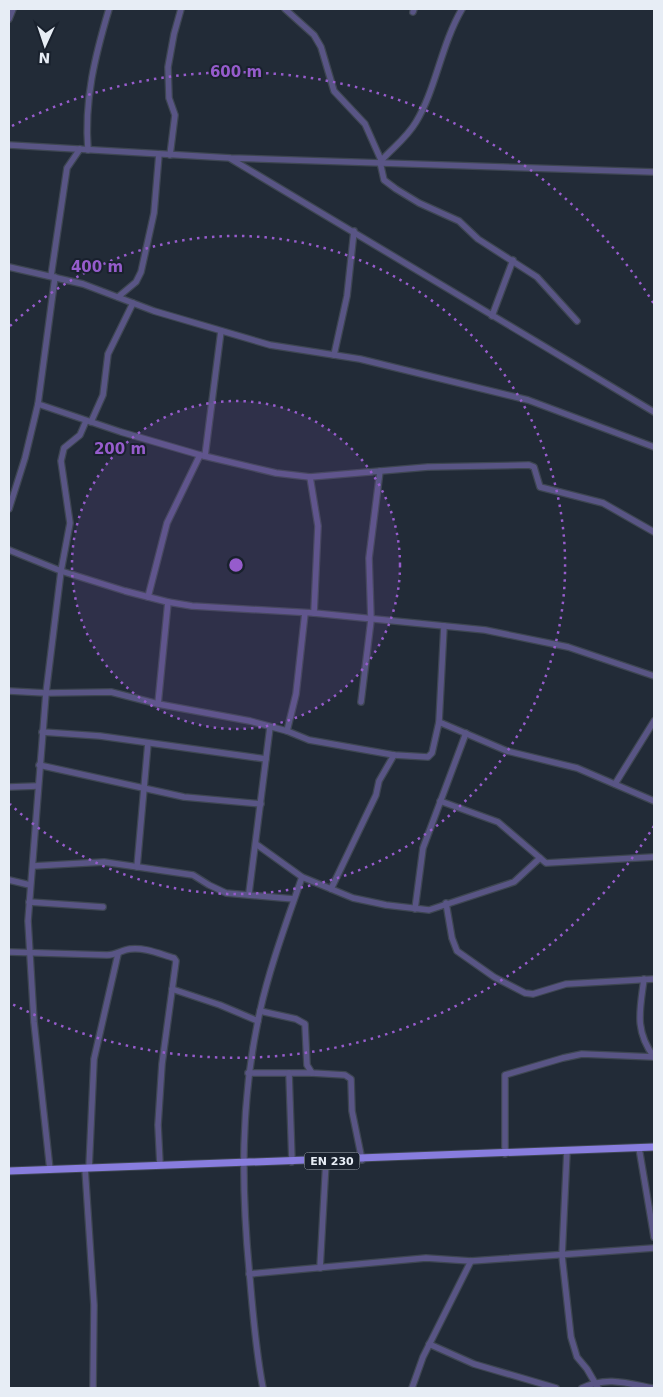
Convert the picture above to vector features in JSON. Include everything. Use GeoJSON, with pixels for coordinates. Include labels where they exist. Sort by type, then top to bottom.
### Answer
{"type":"FeatureCollection","features":[{"type":"Feature","properties":{"kind":"main road","name":"EN 230"},"geometry":{"type":"LineString","coordinates":[[9,1171],[362,1160],[654,1147]]}},
{"type":"Feature","properties":{"kind":"street"},"geometry":{"type":"LineString","coordinates":[[9,19],[13,9]]}},
{"type":"Feature","properties":{"kind":"street"},"geometry":{"type":"LineString","coordinates":[[88,150],[86,114],[97,49],[109,9]]}},
{"type":"Feature","properties":{"kind":"street"},"geometry":{"type":"LineString","coordinates":[[170,155],[175,115],[169,98],[168,67],[174,34],[182,9]]}},
{"type":"Feature","properties":{"kind":"street"},"geometry":{"type":"LineString","coordinates":[[286,9],[314,35],[321,46],[334,91],[340,100],[360,116],[365,124],[380,161],[384,180],[396,190],[420,203],[459,220],[478,239],[513,260],[537,278],[577,321]]}},
{"type":"Feature","properties":{"kind":"street"},"geometry":{"type":"LineString","coordinates":[[380,161],[399,145],[415,123],[454,23],[462,9]]}},
{"type":"Feature","properties":{"kind":"street"},"geometry":{"type":"LineString","coordinates":[[9,144],[231,158],[380,161],[654,172]]}},
{"type":"Feature","properties":{"kind":"street"},"geometry":{"type":"LineString","coordinates":[[9,509],[25,458],[38,404],[67,168],[80,149]]}},
{"type":"Feature","properties":{"kind":"street"},"geometry":{"type":"LineString","coordinates":[[118,298],[136,282],[141,272],[154,213],[159,154]]}},
{"type":"Feature","properties":{"kind":"street"},"geometry":{"type":"LineString","coordinates":[[231,158],[654,412]]}},
{"type":"Feature","properties":{"kind":"street"},"geometry":{"type":"LineString","coordinates":[[334,355],[347,296],[354,231]]}},
{"type":"Feature","properties":{"kind":"street"},"geometry":{"type":"LineString","coordinates":[[492,316],[513,260]]}},
{"type":"Feature","properties":{"kind":"street"},"geometry":{"type":"LineString","coordinates":[[9,267],[83,284],[133,303],[270,345],[334,355],[421,373],[528,400],[654,448]]}},
{"type":"Feature","properties":{"kind":"street"},"geometry":{"type":"LineString","coordinates":[[50,1170],[34,1022],[29,902],[46,693],[61,571],[70,523],[61,461],[64,448],[80,435],[103,395],[108,354],[133,303]]}},
{"type":"Feature","properties":{"kind":"street"},"geometry":{"type":"LineString","coordinates":[[148,597],[167,523],[203,455],[221,331]]}},
{"type":"Feature","properties":{"kind":"street"},"geometry":{"type":"LineString","coordinates":[[38,404],[203,455],[276,473],[310,477],[358,475],[380,471],[529,465],[534,467],[540,487],[603,503],[654,532]]}},
{"type":"Feature","properties":{"kind":"street"},"geometry":{"type":"LineString","coordinates":[[361,702],[371,620],[369,566],[380,471]]}},
{"type":"Feature","properties":{"kind":"street"},"geometry":{"type":"LineString","coordinates":[[310,477],[318,526],[314,613]]}},
{"type":"Feature","properties":{"kind":"street"},"geometry":{"type":"LineString","coordinates":[[9,550],[61,571],[168,602],[192,606],[314,613],[486,630],[598,655],[654,676]]}},
{"type":"Feature","properties":{"kind":"street"},"geometry":{"type":"LineString","coordinates":[[158,704],[168,602]]}},
{"type":"Feature","properties":{"kind":"street"},"geometry":{"type":"LineString","coordinates":[[287,731],[302,655],[305,613]]}},
{"type":"Feature","properties":{"kind":"street"},"geometry":{"type":"LineString","coordinates":[[9,691],[46,693],[101,690],[158,704],[222,715],[287,731],[309,740],[394,755],[424,757],[430,755],[439,722],[444,626]]}},
{"type":"Feature","properties":{"kind":"street"},"geometry":{"type":"LineString","coordinates":[[439,722],[506,751],[577,768],[654,801]]}},
{"type":"Feature","properties":{"kind":"street"},"geometry":{"type":"LineString","coordinates":[[615,784],[654,722]]}},
{"type":"Feature","properties":{"kind":"street"},"geometry":{"type":"LineString","coordinates":[[250,893],[270,727]]}},
{"type":"Feature","properties":{"kind":"street"},"geometry":{"type":"LineString","coordinates":[[42,732],[100,736],[266,759]]}},
{"type":"Feature","properties":{"kind":"street"},"geometry":{"type":"LineString","coordinates":[[416,909],[420,857],[466,733]]}},
{"type":"Feature","properties":{"kind":"street"},"geometry":{"type":"LineString","coordinates":[[137,867],[148,742]]}},
{"type":"Feature","properties":{"kind":"street"},"geometry":{"type":"LineString","coordinates":[[331,889],[376,795],[379,782],[394,755]]}},
{"type":"Feature","properties":{"kind":"street"},"geometry":{"type":"LineString","coordinates":[[39,765],[184,797],[261,804]]}},
{"type":"Feature","properties":{"kind":"street"},"geometry":{"type":"LineString","coordinates":[[9,786],[38,786]]}},
{"type":"Feature","properties":{"kind":"street"},"geometry":{"type":"LineString","coordinates":[[440,801],[498,822],[546,863],[553,865],[654,857]]}},
{"type":"Feature","properties":{"kind":"street"},"geometry":{"type":"LineString","coordinates":[[256,844],[302,877],[353,898],[416,909],[433,910],[446,903],[482,895],[514,882],[540,858]]}},
{"type":"Feature","properties":{"kind":"street"},"geometry":{"type":"LineString","coordinates":[[33,866],[97,862],[137,867],[193,875],[220,891],[294,899]]}},
{"type":"Feature","properties":{"kind":"street"},"geometry":{"type":"LineString","coordinates":[[263,1388],[256,1354],[249,1274],[244,1216],[244,1163],[242,1146],[248,1072],[260,1011],[302,877]]}},
{"type":"Feature","properties":{"kind":"street"},"geometry":{"type":"LineString","coordinates":[[9,880],[30,885]]}},
{"type":"Feature","properties":{"kind":"street"},"geometry":{"type":"LineString","coordinates":[[29,902],[103,907]]}},
{"type":"Feature","properties":{"kind":"street"},"geometry":{"type":"LineString","coordinates":[[446,903],[452,938],[457,951],[494,977],[525,993],[533,994],[566,984],[654,979]]}},
{"type":"Feature","properties":{"kind":"street"},"geometry":{"type":"LineString","coordinates":[[9,952],[30,954],[118,954],[133,948],[174,958],[177,966],[165,1037],[159,1108],[160,1165]]}},
{"type":"Feature","properties":{"kind":"street"},"geometry":{"type":"LineString","coordinates":[[93,1388],[94,1305],[87,1168],[94,1059],[118,954]]}},
{"type":"Feature","properties":{"kind":"street"},"geometry":{"type":"LineString","coordinates":[[644,979],[640,1010],[641,1038],[654,1057]]}},
{"type":"Feature","properties":{"kind":"street"},"geometry":{"type":"LineString","coordinates":[[172,989],[220,1005],[258,1021]]}},
{"type":"Feature","properties":{"kind":"street"},"geometry":{"type":"LineString","coordinates":[[260,1011],[296,1019],[306,1024],[307,1065],[312,1073]]}},
{"type":"Feature","properties":{"kind":"street"},"geometry":{"type":"LineString","coordinates":[[505,1154],[504,1075],[582,1054],[654,1057]]}},
{"type":"Feature","properties":{"kind":"street"},"geometry":{"type":"LineString","coordinates":[[248,1072],[345,1075],[351,1079],[352,1111],[362,1160]]}},
{"type":"Feature","properties":{"kind":"street"},"geometry":{"type":"LineString","coordinates":[[289,1073],[292,1162]]}},
{"type":"Feature","properties":{"kind":"street"},"geometry":{"type":"LineString","coordinates":[[639,1148],[654,1237]]}},
{"type":"Feature","properties":{"kind":"street"},"geometry":{"type":"LineString","coordinates":[[567,1152],[562,1256],[573,1347],[577,1357],[598,1388]]}},
{"type":"Feature","properties":{"kind":"street"},"geometry":{"type":"LineString","coordinates":[[320,1268],[326,1161]]}},
{"type":"Feature","properties":{"kind":"street"},"geometry":{"type":"LineString","coordinates":[[249,1274],[426,1258],[471,1261],[654,1248]]}},
{"type":"Feature","properties":{"kind":"street"},"geometry":{"type":"LineString","coordinates":[[412,1388],[429,1344],[471,1261]]}},
{"type":"Feature","properties":{"kind":"street"},"geometry":{"type":"LineString","coordinates":[[429,1344],[474,1364],[556,1388]]}},
{"type":"Feature","properties":{"kind":"street"},"geometry":{"type":"LineString","coordinates":[[582,1388],[595,1382],[616,1381],[652,1388]]}}]}
